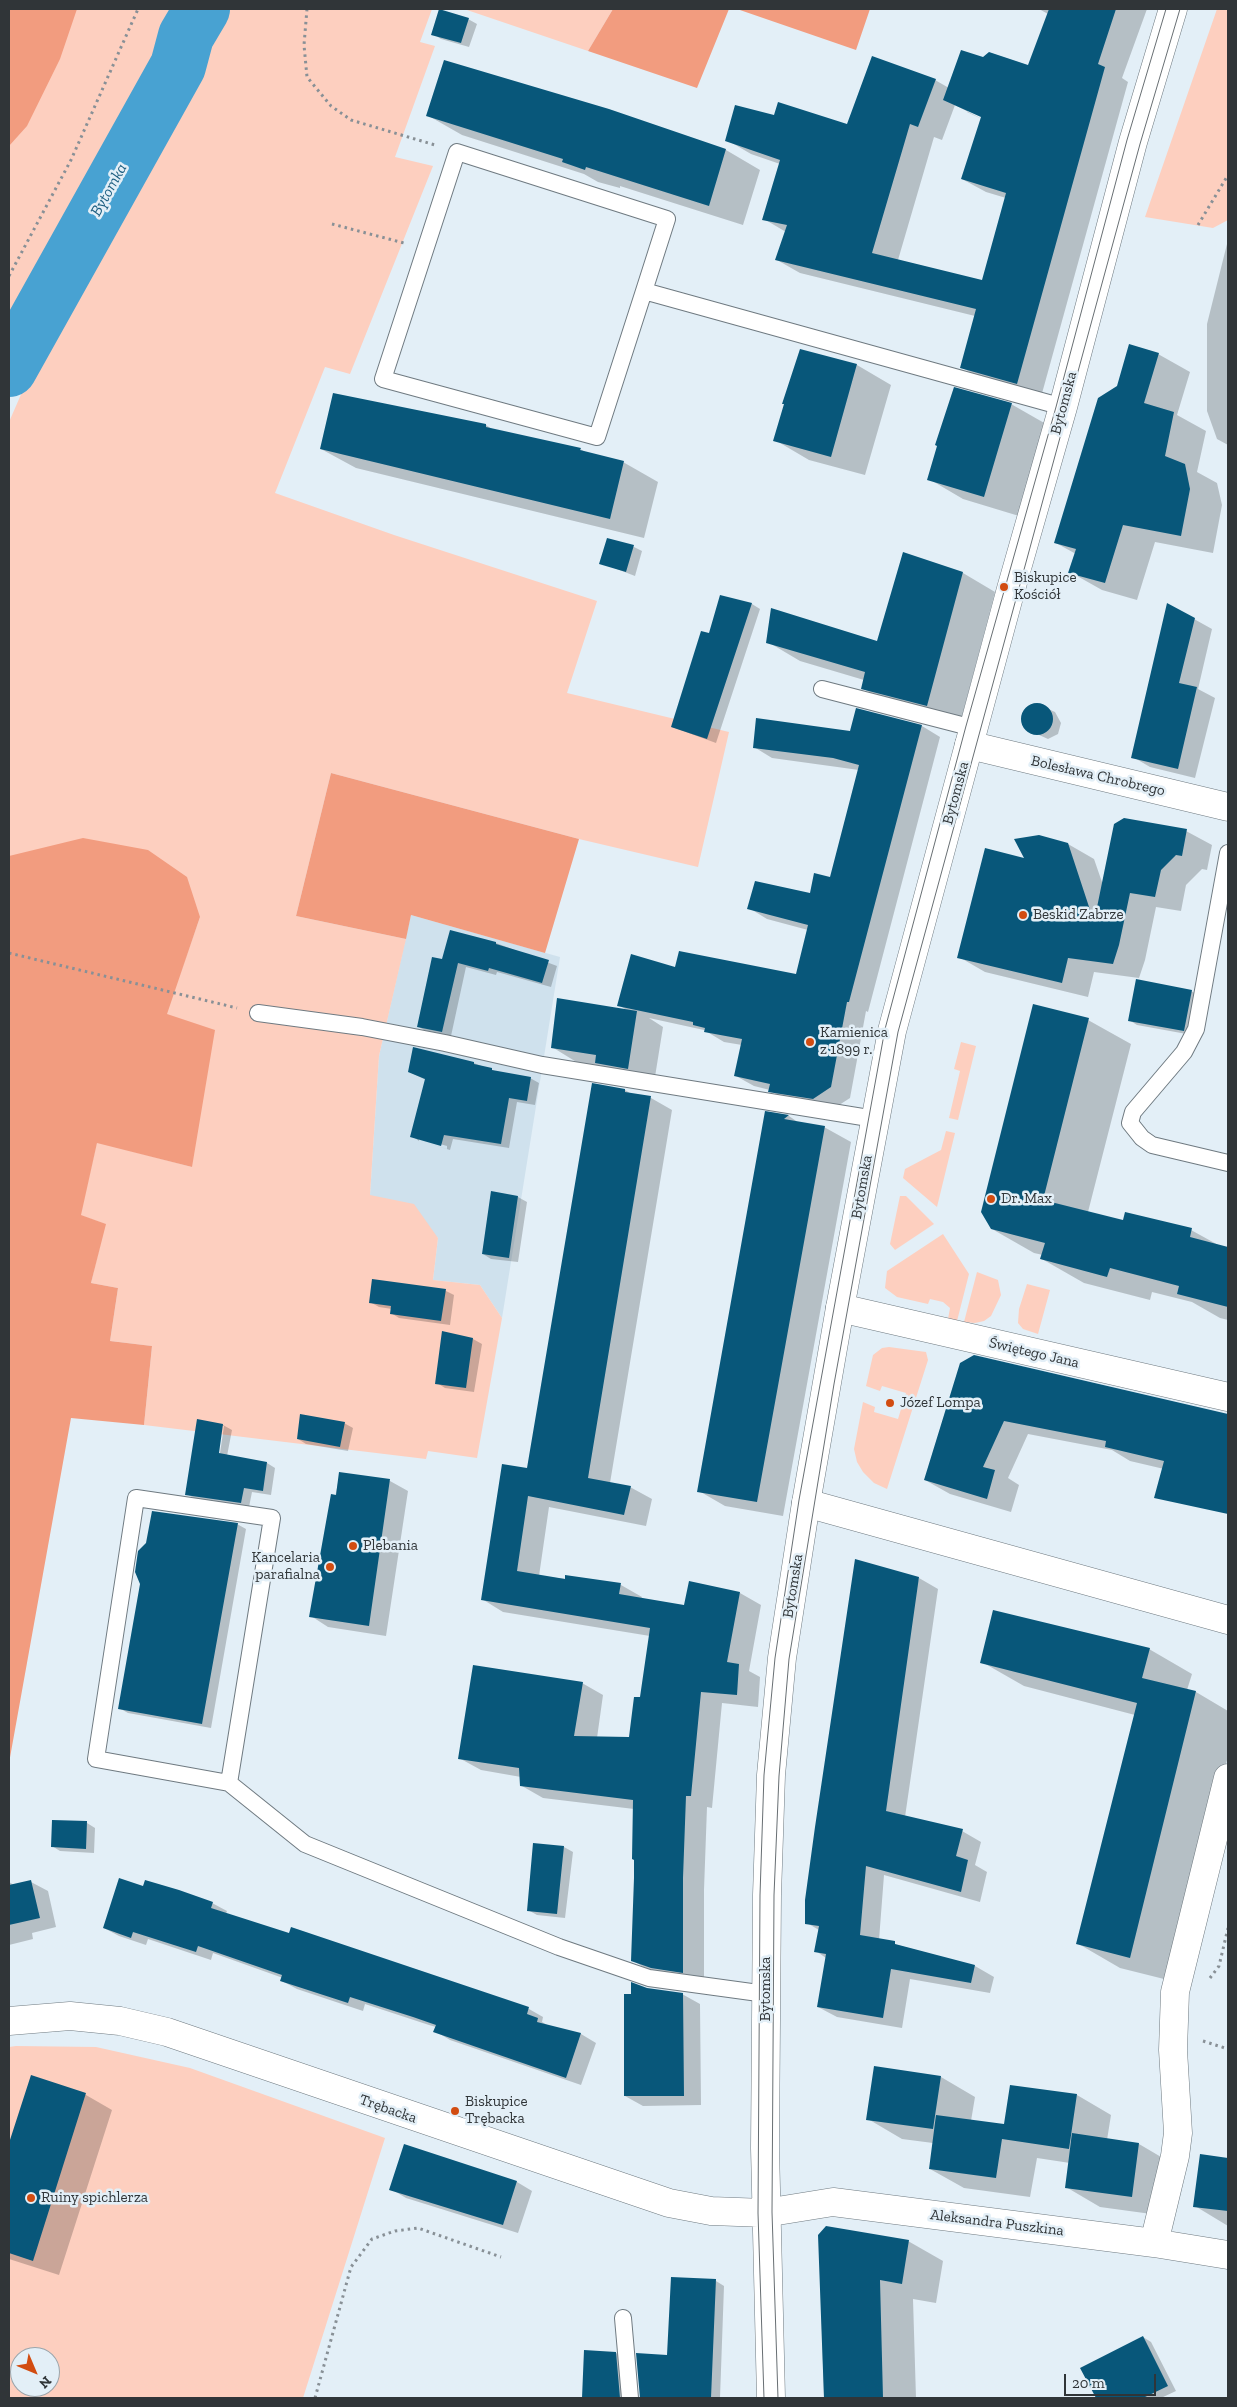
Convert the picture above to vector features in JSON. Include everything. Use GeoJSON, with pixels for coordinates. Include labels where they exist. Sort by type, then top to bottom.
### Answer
{"type":"FeatureCollection","features":[{"type":"Feature","properties":{"kind":"street","name":"Bytomska"},"geometry":{"type":"LineString","coordinates":[[771,2398],[765,2213],[767,1895],[771,1775],[782,1658],[806,1503],[874,1119],[892,1031],[971,736],[1063,407],[1133,142],[1173,9]]}},
{"type":"Feature","properties":{"kind":"street","name":"Bolesława Chrobrego"},"geometry":{"type":"LineString","coordinates":[[971,736],[1228,807]]}},
{"type":"Feature","properties":{"kind":"street","name":"Świętego Jana"},"geometry":{"type":"LineString","coordinates":[[840,1308],[1228,1397]]}},
{"type":"Feature","properties":{"kind":"street"},"geometry":{"type":"LineString","coordinates":[[806,1503],[1228,1620]]}},
{"type":"Feature","properties":{"kind":"street"},"geometry":{"type":"LineString","coordinates":[[1154,2243],[1175,2156],[1178,2133],[1173,2050],[1175,1992],[1228,1778]]}},
{"type":"Feature","properties":{"kind":"street","name":"Trębacka"},"geometry":{"type":"LineString","coordinates":[[9,2022],[70,2016],[120,2021],[167,2032],[669,2203],[712,2211],[765,2213]]}},
{"type":"Feature","properties":{"kind":"street","name":"Aleksandra Puszkina"},"geometry":{"type":"LineString","coordinates":[[765,2213],[833,2202],[1154,2243],[1228,2255]]}},
{"type":"Feature","properties":{"kind":"lane"},"geometry":{"type":"LineString","coordinates":[[457,152],[667,218],[597,437],[383,379],[457,152]]}},
{"type":"Feature","properties":{"kind":"lane"},"geometry":{"type":"LineString","coordinates":[[644,291],[1063,407]]}},
{"type":"Feature","properties":{"kind":"lane"},"geometry":{"type":"LineString","coordinates":[[822,689],[971,736]]}},
{"type":"Feature","properties":{"kind":"lane"},"geometry":{"type":"LineString","coordinates":[[1228,853],[1196,1029],[1184,1052],[1133,1112],[1130,1123],[1142,1138],[1152,1144],[1228,1163]]}},
{"type":"Feature","properties":{"kind":"lane"},"geometry":{"type":"LineString","coordinates":[[258,1013],[362,1027],[445,1042],[542,1065],[874,1119]]}},
{"type":"Feature","properties":{"kind":"lane"},"geometry":{"type":"LineString","coordinates":[[229,1783],[272,1518],[136,1498],[96,1759],[229,1783],[305,1844],[559,1947],[649,1978],[766,1994]]}},
{"type":"Feature","properties":{"kind":"lane"},"geometry":{"type":"LineString","coordinates":[[623,2318],[630,2398]]}},
{"type":"Feature","properties":{"kind":"path"},"geometry":{"type":"LineString","coordinates":[[9,276],[71,160],[138,9]]}},
{"type":"Feature","properties":{"kind":"path"},"geometry":{"type":"LineString","coordinates":[[307,9],[304,45],[307,77],[331,106],[351,120],[457,152]]}},
{"type":"Feature","properties":{"kind":"path"},"geometry":{"type":"LineString","coordinates":[[1198,225],[1228,176]]}},
{"type":"Feature","properties":{"kind":"path"},"geometry":{"type":"LineString","coordinates":[[332,224],[425,249]]}},
{"type":"Feature","properties":{"kind":"path"},"geometry":{"type":"LineString","coordinates":[[9,954],[171,994],[258,1013]]}},
{"type":"Feature","properties":{"kind":"path"},"geometry":{"type":"LineString","coordinates":[[1208,1980],[1219,1966],[1228,1928]]}},
{"type":"Feature","properties":{"kind":"path"},"geometry":{"type":"LineString","coordinates":[[1196,2039],[1228,2049]]}},
{"type":"Feature","properties":{"kind":"path"},"geometry":{"type":"LineString","coordinates":[[314,2398],[351,2266],[372,2239],[395,2231],[418,2228],[501,2256]]}},
{"type":"Feature","properties":{"kind":"shaded area"},"geometry":{"type":"Polygon","coordinates":[[[9,9],[181,9],[161,55],[9,340],[9,9]]]}},
{"type":"Feature","properties":{"kind":"shaded area"},"geometry":{"type":"Polygon","coordinates":[[[9,9],[77,9],[60,59],[27,126],[9,146],[9,9]]]}},
{"type":"Feature","properties":{"kind":"shaded area"},"geometry":{"type":"Polygon","coordinates":[[[224,9],[432,9],[420,42],[435,46],[395,157],[433,166],[350,374],[325,367],[275,493],[394,535],[597,601],[567,693],[729,732],[698,867],[579,839],[331,773],[296,916],[406,939],[379,1056],[370,1195],[414,1204],[438,1238],[433,1280],[480,1285],[502,1318],[477,1458],[428,1451],[426,1459],[144,1425],[152,1346],[110,1341],[118,1288],[91,1283],[105,1224],[80,1215],[97,1142],[192,1167],[166,1014],[200,917],[9,856],[9,422],[74,273],[123,186],[178,110],[224,9]]]}},
{"type":"Feature","properties":{"kind":"shaded area"},"geometry":{"type":"Polygon","coordinates":[[[464,9],[613,9],[588,51],[464,9]]]}},
{"type":"Feature","properties":{"kind":"shaded area"},"geometry":{"type":"Polygon","coordinates":[[[613,9],[729,9],[697,88],[588,51],[613,9]]]}},
{"type":"Feature","properties":{"kind":"shaded area"},"geometry":{"type":"Polygon","coordinates":[[[737,9],[870,9],[856,50],[737,9]]]}},
{"type":"Feature","properties":{"kind":"shaded area"},"geometry":{"type":"Polygon","coordinates":[[[1217,9],[1228,9],[1228,220],[1213,228],[1145,217],[1217,9]]]}},
{"type":"Feature","properties":{"kind":"shaded area"},"geometry":{"type":"Polygon","coordinates":[[[331,773],[579,839],[545,953],[411,915],[406,939],[296,916],[331,773]]]}},
{"type":"Feature","properties":{"kind":"shaded area"},"geometry":{"type":"Polygon","coordinates":[[[83,838],[148,850],[187,877],[200,917],[167,1014],[215,1030],[192,1167],[97,1143],[81,1215],[106,1224],[91,1283],[118,1288],[110,1341],[152,1346],[144,1425],[71,1418],[9,1763],[9,856],[83,838]]]}},
{"type":"Feature","properties":{"kind":"shaded area"},"geometry":{"type":"Polygon","coordinates":[[[411,915],[560,957],[502,1318],[480,1285],[433,1280],[438,1238],[370,1195],[379,1056],[411,915]]]}},
{"type":"Feature","properties":{"kind":"shaded area"},"geometry":{"type":"Polygon","coordinates":[[[961,1042],[976,1046],[958,1120],[949,1118],[960,1071],[954,1069],[961,1042]]]}},
{"type":"Feature","properties":{"kind":"shaded area"},"geometry":{"type":"Polygon","coordinates":[[[946,1131],[955,1133],[937,1207],[903,1178],[905,1169],[941,1150],[946,1131]]]}},
{"type":"Feature","properties":{"kind":"shaded area"},"geometry":{"type":"Polygon","coordinates":[[[900,1196],[906,1196],[934,1224],[895,1250],[890,1244],[900,1196]]]}},
{"type":"Feature","properties":{"kind":"shaded area"},"geometry":{"type":"Polygon","coordinates":[[[943,1234],[969,1274],[957,1321],[948,1319],[950,1308],[943,1302],[930,1299],[928,1304],[897,1297],[885,1288],[887,1271],[943,1234]]]}},
{"type":"Feature","properties":{"kind":"shaded area"},"geometry":{"type":"Polygon","coordinates":[[[977,1272],[998,1280],[1001,1295],[991,1316],[984,1321],[975,1323],[964,1322],[977,1272]]]}},
{"type":"Feature","properties":{"kind":"shaded area"},"geometry":{"type":"Polygon","coordinates":[[[1027,1284],[1050,1290],[1038,1334],[1023,1329],[1018,1323],[1019,1309],[1027,1284]]]}},
{"type":"Feature","properties":{"kind":"shaded area"},"geometry":{"type":"Polygon","coordinates":[[[889,1347],[926,1352],[928,1360],[887,1489],[874,1483],[863,1472],[857,1462],[854,1449],[863,1402],[875,1407],[874,1412],[898,1419],[906,1393],[882,1386],[880,1391],[866,1386],[873,1355],[882,1348],[889,1347]]]}},
{"type":"Feature","properties":{"kind":"shaded area"},"geometry":{"type":"Polygon","coordinates":[[[9,2047],[96,2047],[190,2068],[385,2138],[303,2398],[9,2398],[9,2047]]]}},
{"type":"Feature","properties":{"kind":"building"},"geometry":{"type":"Polygon","coordinates":[[[439,9],[469,18],[461,43],[431,35],[439,9]]]}},
{"type":"Feature","properties":{"kind":"building"},"geometry":{"type":"Polygon","coordinates":[[[1049,9],[1116,9],[1098,64],[1105,67],[1017,384],[960,368],[976,309],[775,260],[787,225],[762,220],[780,160],[725,141],[735,105],[774,115],[778,102],[847,124],[872,56],[936,79],[918,127],[910,124],[872,253],[982,280],[1006,193],[961,179],[981,117],[943,100],[961,50],[983,57],[989,52],[1028,65],[1049,9]]]}},
{"type":"Feature","properties":{"kind":"building"},"geometry":{"type":"Polygon","coordinates":[[[444,60],[609,109],[726,149],[709,206],[586,167],[585,170],[562,162],[563,159],[426,116],[444,60]]]}},
{"type":"Feature","properties":{"kind":"building"},"geometry":{"type":"Polygon","coordinates":[[[1129,344],[1159,353],[1144,403],[1174,412],[1165,456],[1185,464],[1190,489],[1181,536],[1123,525],[1105,583],[1068,573],[1076,549],[1054,543],[1098,398],[1117,386],[1129,344]]]}},
{"type":"Feature","properties":{"kind":"building"},"geometry":{"type":"Polygon","coordinates":[[[800,349],[857,364],[831,457],[773,441],[784,404],[782,404],[800,349]]]}},
{"type":"Feature","properties":{"kind":"building"},"geometry":{"type":"Polygon","coordinates":[[[954,387],[1012,403],[984,497],[927,480],[937,446],[935,445],[954,387]]]}},
{"type":"Feature","properties":{"kind":"building"},"geometry":{"type":"Polygon","coordinates":[[[333,393],[486,424],[486,427],[581,448],[580,450],[624,461],[610,519],[320,449],[333,393]]]}},
{"type":"Feature","properties":{"kind":"building"},"geometry":{"type":"Polygon","coordinates":[[[607,538],[634,545],[626,572],[599,564],[607,538]]]}},
{"type":"Feature","properties":{"kind":"building"},"geometry":{"type":"Polygon","coordinates":[[[903,552],[963,572],[927,706],[861,689],[865,672],[766,643],[771,608],[877,641],[903,552]]]}},
{"type":"Feature","properties":{"kind":"building"},"geometry":{"type":"Polygon","coordinates":[[[720,595],[752,603],[707,739],[671,727],[701,631],[709,633],[720,595]]]}},
{"type":"Feature","properties":{"kind":"building"},"geometry":{"type":"Polygon","coordinates":[[[1167,603],[1195,618],[1179,683],[1197,687],[1178,769],[1131,758],[1167,603]]]}},
{"type":"Feature","properties":{"kind":"building"},"geometry":{"type":"Polygon","coordinates":[[[1037,703],[1043,704],[1048,708],[1052,713],[1052,725],[1048,730],[1043,734],[1037,735],[1031,734],[1026,730],[1022,725],[1021,719],[1022,713],[1026,708],[1031,704],[1037,703]]]}},
{"type":"Feature","properties":{"kind":"building"},"geometry":{"type":"Polygon","coordinates":[[[856,708],[922,725],[849,1002],[847,1002],[831,1087],[813,1099],[768,1092],[770,1084],[734,1076],[742,1039],[704,1032],[705,1028],[693,1025],[693,1022],[617,1006],[631,954],[675,967],[679,951],[796,974],[808,925],[747,909],[755,881],[810,893],[814,873],[830,877],[859,765],[833,758],[753,748],[756,718],[850,731],[856,708]]]}},
{"type":"Feature","properties":{"kind":"building"},"geometry":{"type":"Polygon","coordinates":[[[1124,818],[1187,829],[1182,856],[1176,855],[1161,870],[1155,897],[1130,893],[1113,964],[1068,958],[1062,983],[957,958],[985,848],[1024,858],[1014,839],[1039,835],[1068,843],[1094,922],[1114,824],[1124,818]]]}},
{"type":"Feature","properties":{"kind":"building"},"geometry":{"type":"Polygon","coordinates":[[[450,930],[496,942],[496,944],[549,960],[542,983],[489,968],[488,971],[458,963],[442,1032],[417,1027],[432,957],[442,959],[450,930]]]}},
{"type":"Feature","properties":{"kind":"building"},"geometry":{"type":"Polygon","coordinates":[[[1136,979],[1192,990],[1184,1031],[1128,1021],[1136,979]]]}},
{"type":"Feature","properties":{"kind":"building"},"geometry":{"type":"Polygon","coordinates":[[[557,998],[637,1011],[628,1069],[595,1063],[596,1055],[551,1048],[557,998]]]}},
{"type":"Feature","properties":{"kind":"building"},"geometry":{"type":"Polygon","coordinates":[[[1033,1004],[1089,1018],[1043,1200],[1123,1220],[1125,1212],[1192,1228],[1190,1237],[1228,1247],[1228,1307],[1177,1294],[1179,1286],[1110,1268],[1107,1277],[1040,1259],[1045,1243],[991,1229],[981,1212],[1033,1004]]]}},
{"type":"Feature","properties":{"kind":"building"},"geometry":{"type":"Polygon","coordinates":[[[413,1047],[474,1062],[474,1064],[492,1068],[492,1070],[531,1077],[527,1101],[509,1098],[501,1144],[444,1135],[441,1146],[410,1137],[425,1079],[408,1072],[413,1047]]]}},
{"type":"Feature","properties":{"kind":"building"},"geometry":{"type":"Polygon","coordinates":[[[592,1083],[625,1089],[625,1092],[651,1096],[588,1478],[631,1486],[624,1515],[528,1496],[517,1571],[565,1579],[565,1575],[621,1583],[619,1594],[684,1605],[689,1581],[740,1592],[727,1662],[739,1664],[737,1695],[701,1692],[691,1796],[686,1796],[683,1878],[683,1973],[651,1968],[631,1961],[634,1878],[634,1860],[632,1859],[633,1800],[520,1786],[519,1768],[458,1759],[473,1665],[583,1682],[574,1736],[629,1737],[634,1697],[640,1697],[650,1628],[481,1600],[502,1464],[527,1468],[592,1083]]]}},
{"type":"Feature","properties":{"kind":"building"},"geometry":{"type":"Polygon","coordinates":[[[765,1111],[789,1115],[784,1119],[825,1126],[757,1502],[697,1492],[765,1111]]]}},
{"type":"Feature","properties":{"kind":"building"},"geometry":{"type":"Polygon","coordinates":[[[491,1191],[518,1196],[509,1258],[482,1254],[491,1191]]]}},
{"type":"Feature","properties":{"kind":"building"},"geometry":{"type":"Polygon","coordinates":[[[372,1279],[446,1289],[441,1321],[390,1314],[391,1306],[369,1303],[372,1279]]]}},
{"type":"Feature","properties":{"kind":"building"},"geometry":{"type":"Polygon","coordinates":[[[442,1331],[473,1338],[466,1388],[435,1384],[442,1331]]]}},
{"type":"Feature","properties":{"kind":"building"},"geometry":{"type":"Polygon","coordinates":[[[974,1355],[1228,1414],[1228,1514],[1154,1498],[1164,1461],[1105,1447],[1106,1441],[1004,1421],[983,1467],[995,1470],[987,1499],[924,1480],[960,1363],[974,1355]]]}},
{"type":"Feature","properties":{"kind":"building"},"geometry":{"type":"Polygon","coordinates":[[[300,1414],[345,1422],[340,1447],[297,1439],[300,1414]]]}},
{"type":"Feature","properties":{"kind":"building"},"geometry":{"type":"Polygon","coordinates":[[[197,1419],[223,1424],[219,1453],[267,1462],[263,1491],[244,1488],[241,1503],[185,1495],[197,1419]]]}},
{"type":"Feature","properties":{"kind":"building","name":"Plebania"},"geometry":{"type":"Polygon","coordinates":[[[339,1472],[390,1479],[369,1626],[309,1617],[331,1494],[336,1495],[339,1472]]]}},
{"type":"Feature","properties":{"kind":"building"},"geometry":{"type":"Polygon","coordinates":[[[152,1511],[238,1523],[202,1724],[118,1709],[140,1584],[135,1572],[138,1551],[146,1543],[152,1511]]]}},
{"type":"Feature","properties":{"kind":"building"},"geometry":{"type":"Polygon","coordinates":[[[855,1559],[919,1577],[886,1811],[963,1829],[956,1856],[968,1860],[961,1892],[866,1866],[860,1935],[895,1941],[895,1944],[975,1965],[971,1983],[891,1969],[883,2018],[817,2007],[826,1954],[814,1952],[819,1926],[805,1924],[805,1900],[815,1827],[855,1559]]]}},
{"type":"Feature","properties":{"kind":"building"},"geometry":{"type":"Polygon","coordinates":[[[993,1610],[1150,1648],[1142,1678],[1196,1691],[1130,1958],[1076,1944],[1137,1703],[980,1663],[993,1610]]]}},
{"type":"Feature","properties":{"kind":"building"},"geometry":{"type":"Polygon","coordinates":[[[52,1820],[87,1821],[86,1849],[51,1847],[52,1820]]]}},
{"type":"Feature","properties":{"kind":"building"},"geometry":{"type":"Polygon","coordinates":[[[533,1843],[564,1846],[557,1914],[527,1911],[533,1843]]]}},
{"type":"Feature","properties":{"kind":"building"},"geometry":{"type":"Polygon","coordinates":[[[119,1878],[143,1886],[145,1880],[179,1890],[213,1902],[211,1908],[289,1933],[291,1927],[529,2007],[527,2014],[538,2018],[537,2022],[581,2033],[566,2078],[433,2032],[436,2025],[350,1997],[348,2003],[280,1981],[282,1975],[198,1946],[196,1952],[133,1932],[131,1938],[103,1928],[119,1878]]]}},
{"type":"Feature","properties":{"kind":"building"},"geometry":{"type":"Polygon","coordinates":[[[31,1880],[40,1918],[9,1925],[9,1885],[31,1880]]]}},
{"type":"Feature","properties":{"kind":"building"},"geometry":{"type":"Polygon","coordinates":[[[631,1982],[647,1988],[683,1993],[684,2096],[624,2096],[624,1994],[631,1994],[631,1982]]]}},
{"type":"Feature","properties":{"kind":"building"},"geometry":{"type":"Polygon","coordinates":[[[874,2066],[941,2076],[933,2129],[866,2120],[874,2066]]]}},
{"type":"Feature","properties":{"kind":"building","name":"Ruiny spichlerza"},"geometry":{"type":"Polygon","coordinates":[[[31,2075],[86,2093],[33,2261],[9,2253],[9,2143],[31,2075]]]}},
{"type":"Feature","properties":{"kind":"building"},"geometry":{"type":"Polygon","coordinates":[[[1010,2085],[1077,2094],[1069,2149],[1002,2139],[996,2178],[929,2169],[936,2115],[1004,2124],[1010,2085]]]}},
{"type":"Feature","properties":{"kind":"building"},"geometry":{"type":"Polygon","coordinates":[[[1072,2133],[1139,2143],[1132,2197],[1065,2188],[1072,2133]]]}},
{"type":"Feature","properties":{"kind":"building"},"geometry":{"type":"Polygon","coordinates":[[[404,2144],[517,2181],[503,2225],[389,2190],[404,2144]]]}},
{"type":"Feature","properties":{"kind":"building"},"geometry":{"type":"Polygon","coordinates":[[[1200,2154],[1228,2158],[1228,2211],[1193,2207],[1200,2154]]]}},
{"type":"Feature","properties":{"kind":"building"},"geometry":{"type":"Polygon","coordinates":[[[826,2226],[909,2240],[902,2284],[880,2280],[883,2398],[824,2398],[818,2235],[826,2226]]]}},
{"type":"Feature","properties":{"kind":"building"},"geometry":{"type":"Polygon","coordinates":[[[671,2277],[716,2279],[711,2398],[640,2398],[636,2353],[667,2355],[671,2277]]]}},
{"type":"Feature","properties":{"kind":"building"},"geometry":{"type":"Polygon","coordinates":[[[1143,2336],[1168,2386],[1143,2398],[1096,2398],[1080,2368],[1143,2336]]]}},
{"type":"Feature","properties":{"kind":"building"},"geometry":{"type":"Polygon","coordinates":[[[584,2350],[616,2352],[620,2398],[582,2398],[584,2350]]]}},
{"type":"Feature","properties":{"kind":"waterway","name":"Bytomka"},"geometry":{"type":"LineString","coordinates":[[9,369],[178,66],[186,36],[202,9]]}},
{"type":"Feature","properties":{"kind":"tram line"},"geometry":{"type":"LineString","coordinates":[[764,2398],[758,2213],[760,1895],[764,1775],[775,1658],[799,1500],[885,1029],[966,726],[1056,407],[1127,140],[1166,9]]}},
{"type":"Feature","properties":{"kind":"tram line"},"geometry":{"type":"LineString","coordinates":[[778,2398],[772,2212],[774,1895],[779,1776],[789,1659],[834,1384],[898,1032],[1140,144],[1180,9]]}},
{"type":"Feature","properties":{"kind":"place","name":"Biskupice Kościół"},"geometry":{"type":"Point","coordinates":[1004,587]}},
{"type":"Feature","properties":{"kind":"place","name":"Beskid Zabrze"},"geometry":{"type":"Point","coordinates":[1023,915]}},
{"type":"Feature","properties":{"kind":"place","name":"Kamienica z 1899 r."},"geometry":{"type":"Point","coordinates":[810,1042]}},
{"type":"Feature","properties":{"kind":"place","name":"Dr. Max"},"geometry":{"type":"Point","coordinates":[991,1199]}},
{"type":"Feature","properties":{"kind":"place","name":"Józef Lompa"},"geometry":{"type":"Point","coordinates":[890,1403]}},
{"type":"Feature","properties":{"kind":"place","name":"Plebania"},"geometry":{"type":"Point","coordinates":[353,1546]}},
{"type":"Feature","properties":{"kind":"place","name":"Kancelaria parafialna"},"geometry":{"type":"Point","coordinates":[330,1567]}},
{"type":"Feature","properties":{"kind":"place","name":"Biskupice Trębacka"},"geometry":{"type":"Point","coordinates":[455,2111]}},
{"type":"Feature","properties":{"kind":"place","name":"Ruiny spichlerza"},"geometry":{"type":"Point","coordinates":[31,2198]}}]}
